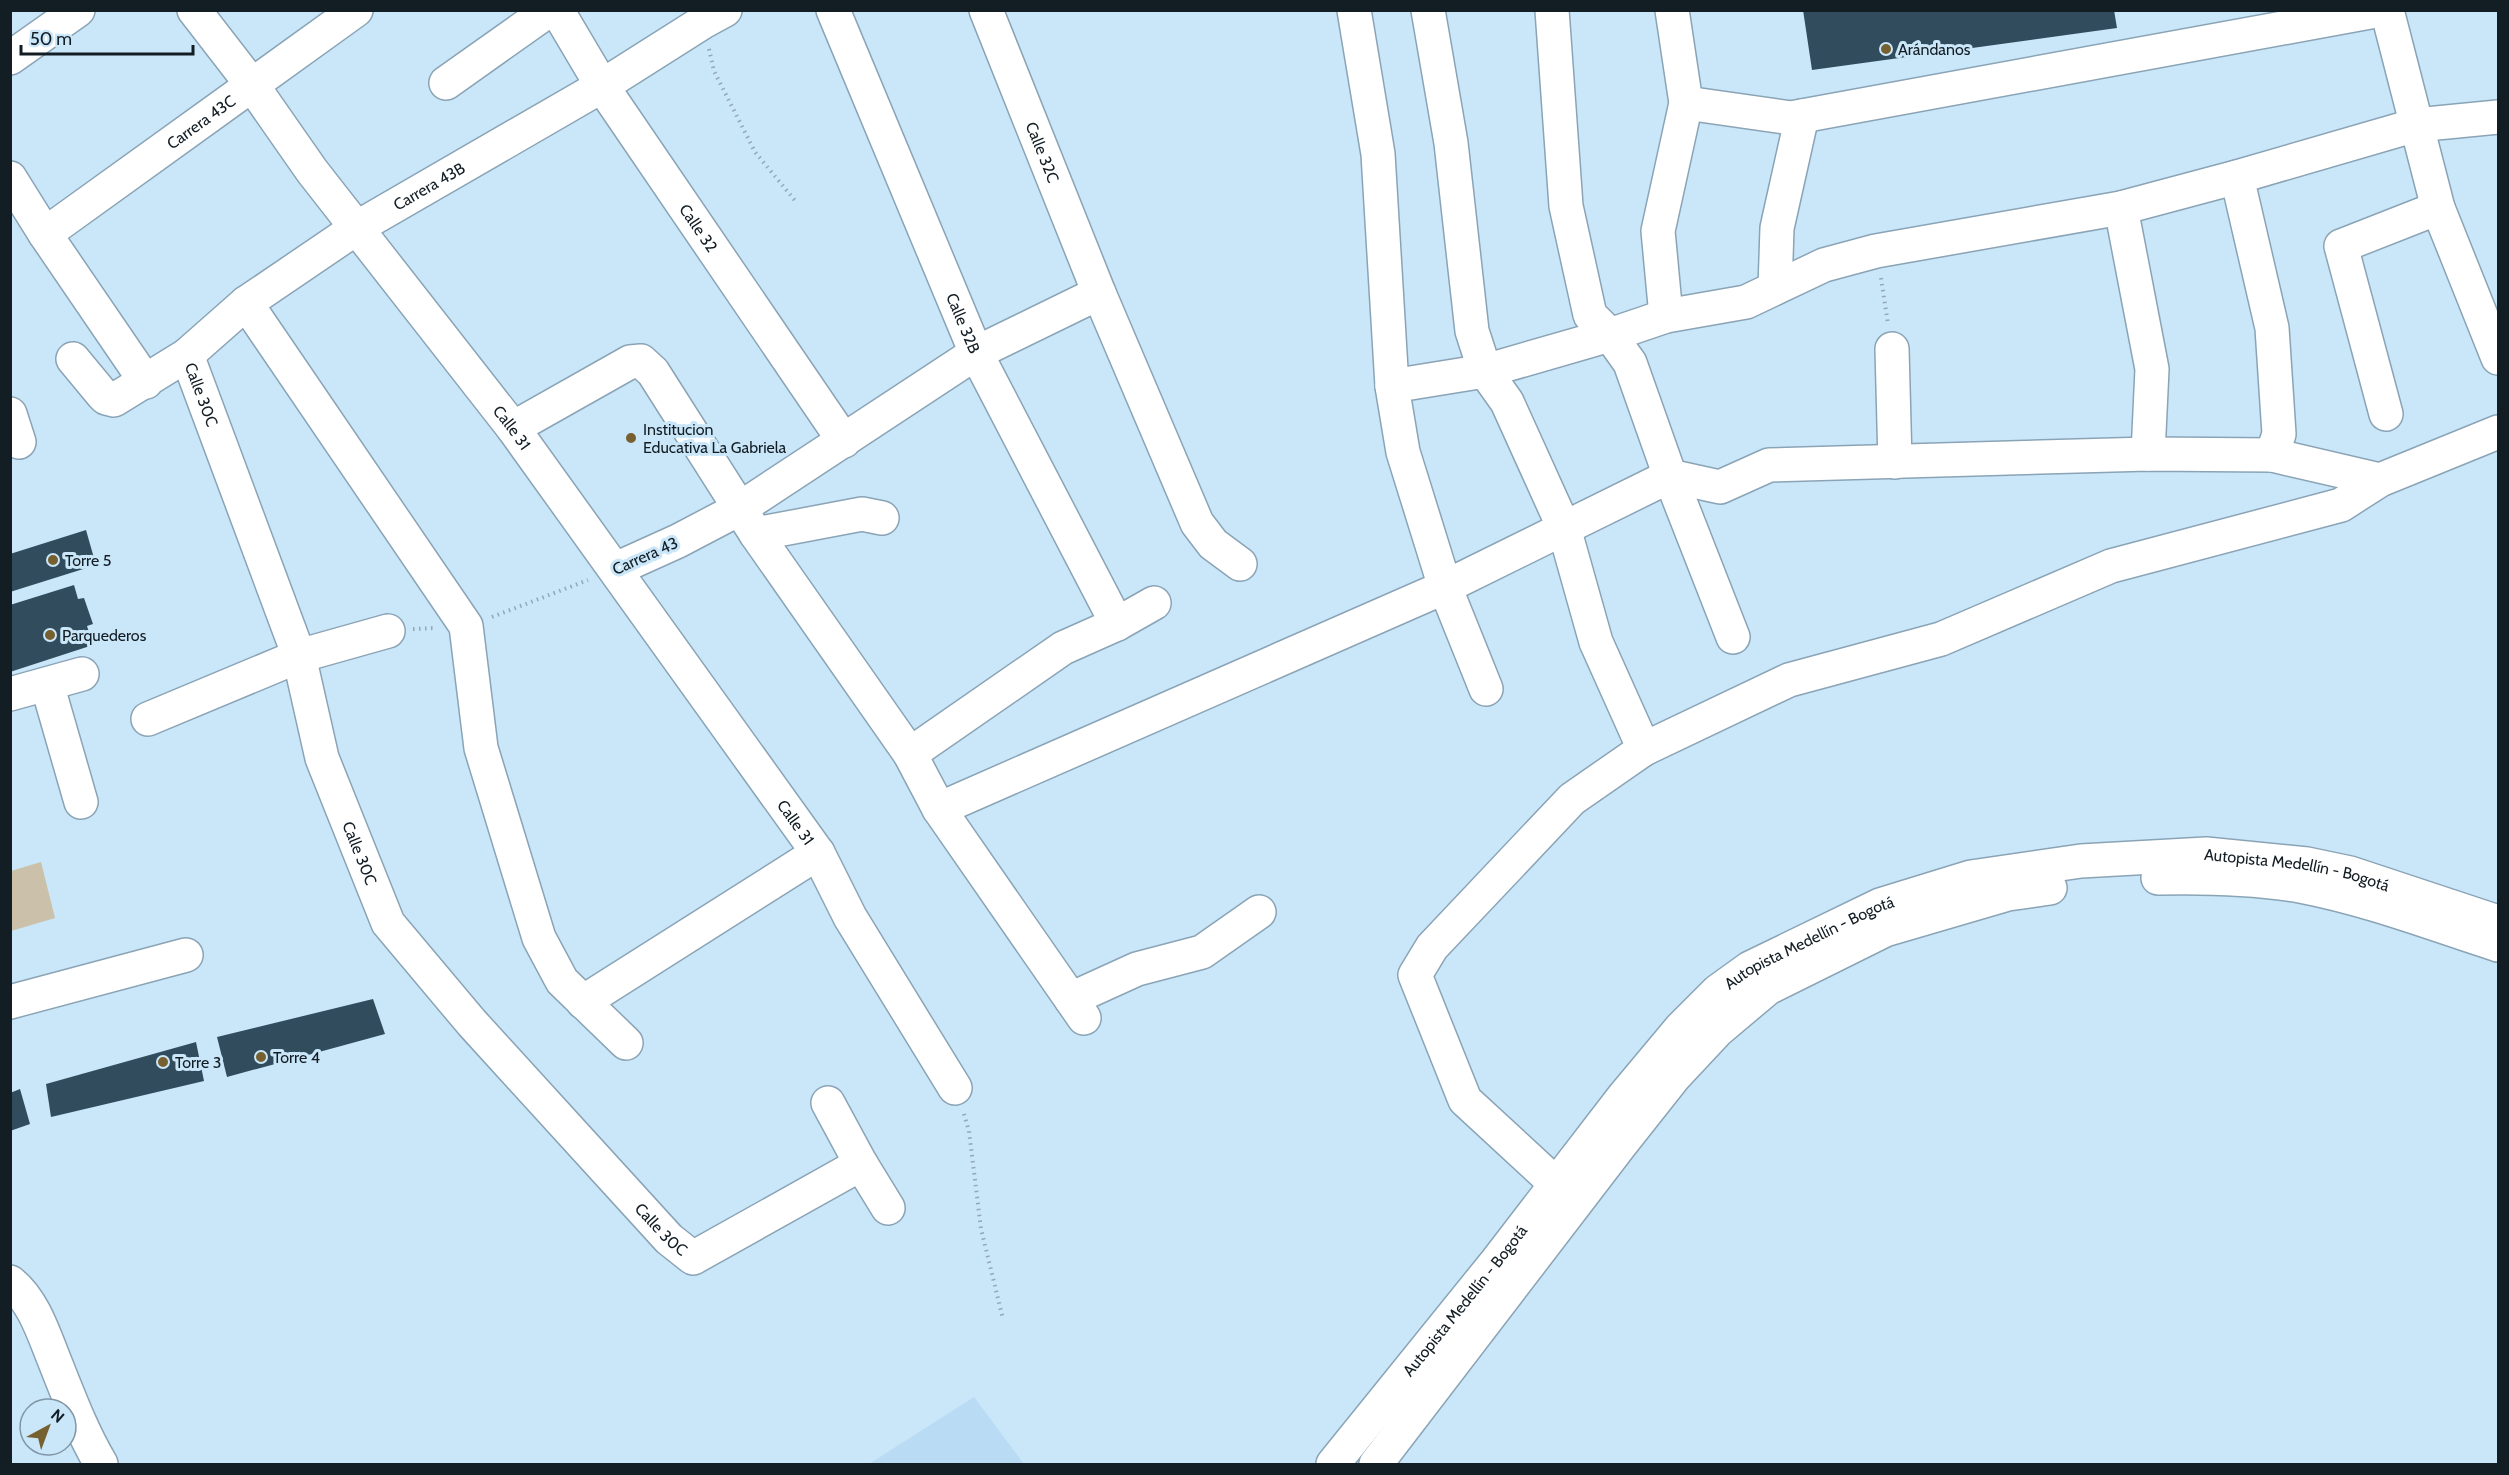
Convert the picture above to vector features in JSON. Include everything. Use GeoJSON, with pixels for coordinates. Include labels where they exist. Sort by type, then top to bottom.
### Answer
{"type":"FeatureCollection","features":[{"type":"Feature","properties":{"kind":"main road"},"geometry":{"type":"LineString","coordinates":[[10,58],[78,10]]}},
{"type":"Feature","properties":{"kind":"main road","name":"Calle 31"},"geometry":{"type":"LineString","coordinates":[[194,10],[252,85],[312,171],[513,428],[818,853],[850,917],[955,1088]]}},
{"type":"Feature","properties":{"kind":"main road","name":"Carrera 43C"},"geometry":{"type":"LineString","coordinates":[[45,234],[356,10]]}},
{"type":"Feature","properties":{"kind":"main road"},"geometry":{"type":"LineString","coordinates":[[446,83],[549,10]]}},
{"type":"Feature","properties":{"kind":"main road","name":"Calle 32"},"geometry":{"type":"LineString","coordinates":[[557,10],[602,86],[843,441]]}},
{"type":"Feature","properties":{"kind":"main road","name":"Calle 32B"},"geometry":{"type":"LineString","coordinates":[[833,10],[976,353],[1117,624]]}},
{"type":"Feature","properties":{"kind":"main road","name":"Calle 32C"},"geometry":{"type":"LineString","coordinates":[[986,10],[1099,292],[1197,523],[1213,544],[1240,564]]}},
{"type":"Feature","properties":{"kind":"main road"},"geometry":{"type":"LineString","coordinates":[[1354,10],[1378,154],[1392,386],[1402,452],[1445,586],[1486,689]]}},
{"type":"Feature","properties":{"kind":"main road"},"geometry":{"type":"LineString","coordinates":[[1428,10],[1451,143],[1472,331],[1485,371],[1507,402],[1564,528],[1596,642],[1644,749]]}},
{"type":"Feature","properties":{"kind":"main road"},"geometry":{"type":"LineString","coordinates":[[1552,10],[1566,206],[1590,315],[1610,335],[1630,363],[1670,476],[1733,637]]}},
{"type":"Feature","properties":{"kind":"main road"},"geometry":{"type":"LineString","coordinates":[[1666,316],[1658,231],[1686,103],[1672,10]]}},
{"type":"Feature","properties":{"kind":"main road"},"geometry":{"type":"LineString","coordinates":[[1686,103],[1791,118],[2381,10]]}},
{"type":"Feature","properties":{"kind":"main road"},"geometry":{"type":"LineString","coordinates":[[2386,10],[2438,208],[2499,358]]}},
{"type":"Feature","properties":{"kind":"main road","name":"Carrera 43B"},"geometry":{"type":"LineString","coordinates":[[73,359],[106,399],[114,400],[187,355],[246,303],[358,227],[602,86],[709,14]]}},
{"type":"Feature","properties":{"kind":"main road"},"geometry":{"type":"LineString","coordinates":[[1775,288],[1777,228],[1802,116]]}},
{"type":"Feature","properties":{"kind":"main road"},"geometry":{"type":"LineString","coordinates":[[1392,386],[1485,371],[1610,335],[1666,316],[1746,302],[1824,265],[1876,251],[2121,208],[2416,125],[2499,117]]}},
{"type":"Feature","properties":{"kind":"main road"},"geometry":{"type":"LineString","coordinates":[[2237,177],[2272,328],[2279,434],[2272,455]]}},
{"type":"Feature","properties":{"kind":"main road"},"geometry":{"type":"LineString","coordinates":[[10,178],[45,234],[146,382]]}},
{"type":"Feature","properties":{"kind":"main road"},"geometry":{"type":"LineString","coordinates":[[2121,208],[2152,369],[2148,454]]}},
{"type":"Feature","properties":{"kind":"main road"},"geometry":{"type":"LineString","coordinates":[[2386,414],[2342,246],[2438,208]]}},
{"type":"Feature","properties":{"kind":"main road","name":"Carrera 43"},"geometry":{"type":"LineString","coordinates":[[616,569],[678,541],[748,522],[843,441],[976,353],[1099,292]]}},
{"type":"Feature","properties":{"kind":"main road"},"geometry":{"type":"LineString","coordinates":[[246,303],[466,626],[481,748],[539,938],[562,981],[626,1043]]}},
{"type":"Feature","properties":{"kind":"main road"},"geometry":{"type":"LineString","coordinates":[[1892,349],[1895,462]]}},
{"type":"Feature","properties":{"kind":"main road","name":"Calle 30C"},"geometry":{"type":"LineString","coordinates":[[187,355],[299,656],[322,758],[388,923],[472,1023],[669,1239],[693,1258],[861,1164]]}},
{"type":"Feature","properties":{"kind":"main road"},"geometry":{"type":"LineString","coordinates":[[513,428],[630,362],[641,361],[653,372],[748,522],[910,753],[939,809],[1078,1008],[1137,969],[1202,952],[1259,912]]}},
{"type":"Feature","properties":{"kind":"main road"},"geometry":{"type":"LineString","coordinates":[[1556,1184],[1465,1100],[1415,975],[1432,947],[1572,799],[1644,749],[1789,680],[1941,639],[2111,566],[2342,505],[2380,480],[2499,432]]}},
{"type":"Feature","properties":{"kind":"main road"},"geometry":{"type":"LineString","coordinates":[[939,809],[1445,586],[1670,476],[1720,487],[1769,465],[2148,454],[2272,455],[2380,480]]}},
{"type":"Feature","properties":{"kind":"main road"},"geometry":{"type":"LineString","coordinates":[[748,522],[862,514],[882,518]]}},
{"type":"Feature","properties":{"kind":"main road"},"geometry":{"type":"LineString","coordinates":[[910,753],[1063,648],[1117,624],[1154,603]]}},
{"type":"Feature","properties":{"kind":"main road"},"geometry":{"type":"LineString","coordinates":[[148,719],[299,656],[388,631]]}},
{"type":"Feature","properties":{"kind":"main road"},"geometry":{"type":"LineString","coordinates":[[10,694],[82,674]]}},
{"type":"Feature","properties":{"kind":"main road"},"geometry":{"type":"LineString","coordinates":[[47,684],[81,801]]}},
{"type":"Feature","properties":{"kind":"main road"},"geometry":{"type":"LineString","coordinates":[[583,1002],[818,853]]}},
{"type":"Feature","properties":{"kind":"main road","name":"Autopista Medellín - Bogotá"},"geometry":{"type":"LineString","coordinates":[[1333,1464],[1624,1096],[1680,1029],[1718,991],[1750,968],[1880,905],[1971,877],[2081,861],[2206,854],[2307,864],[2350,873],[2499,922]]}},
{"type":"Feature","properties":{"kind":"main road","name":"Autopista Medellín - Bogotá"},"geometry":{"type":"LineString","coordinates":[[1377,1464],[1654,1102],[1718,1030],[1768,988],[1885,930],[2008,894],[2100,881],[2200,877],[2300,886],[2359,901],[2499,945]]}},
{"type":"Feature","properties":{"kind":"main road"},"geometry":{"type":"LineString","coordinates":[[10,1002],[186,955]]}},
{"type":"Feature","properties":{"kind":"main road"},"geometry":{"type":"LineString","coordinates":[[828,1102],[861,1164],[888,1208]]}},
{"type":"Feature","properties":{"kind":"main road"},"geometry":{"type":"LineString","coordinates":[[10,1282],[21,1291],[40,1325],[86,1439],[101,1464]]}},
{"type":"Feature","properties":{"kind":"path"},"geometry":{"type":"LineString","coordinates":[[709,14],[714,71],[755,152],[797,202]]}},
{"type":"Feature","properties":{"kind":"path"},"geometry":{"type":"LineString","coordinates":[[1876,251],[1892,349]]}},
{"type":"Feature","properties":{"kind":"path","name":"Carrera 43"},"geometry":{"type":"LineString","coordinates":[[388,631],[466,626],[616,569]]}},
{"type":"Feature","properties":{"kind":"path"},"geometry":{"type":"LineString","coordinates":[[955,1088],[969,1131],[981,1228],[1003,1319]]}},
{"type":"Feature","properties":{"kind":"shaded area"},"geometry":{"type":"Polygon","coordinates":[[[41,862],[55,918],[11,931],[11,871],[41,862]]]}},
{"type":"Feature","properties":{"kind":"shaded area"},"geometry":{"type":"Polygon","coordinates":[[[974,1397],[1024,1464],[869,1464],[974,1397]]]}},
{"type":"Feature","properties":{"kind":"building","name":"Arándanos"},"geometry":{"type":"Polygon","coordinates":[[[1803,10],[2114,10],[2117,28],[1812,70],[1803,10]]]}},
{"type":"Feature","properties":{"kind":"building","name":"Torre 5"},"geometry":{"type":"Polygon","coordinates":[[[86,530],[96,565],[10,592],[10,554],[86,530]]]}},
{"type":"Feature","properties":{"kind":"building","name":"Parquederos"},"geometry":{"type":"Polygon","coordinates":[[[74,585],[78,599],[84,598],[93,624],[87,626],[93,645],[10,672],[10,605],[74,585]]]}},
{"type":"Feature","properties":{"kind":"building","name":"Torre 4"},"geometry":{"type":"Polygon","coordinates":[[[373,999],[385,1034],[227,1077],[217,1037],[373,999]]]}},
{"type":"Feature","properties":{"kind":"building","name":"Torre 3"},"geometry":{"type":"Polygon","coordinates":[[[196,1042],[204,1081],[51,1117],[46,1084],[196,1042]]]}},
{"type":"Feature","properties":{"kind":"building"},"geometry":{"type":"Polygon","coordinates":[[[20,1089],[30,1124],[10,1131],[10,1093],[20,1089]]]}},
{"type":"Feature","properties":{"kind":"place","name":"Arándanos"},"geometry":{"type":"Point","coordinates":[1886,49]}},
{"type":"Feature","properties":{"kind":"place","name":"Institucion Educativa La Gabriela"},"geometry":{"type":"Point","coordinates":[631,438]}},
{"type":"Feature","properties":{"kind":"place","name":"Torre 5"},"geometry":{"type":"Point","coordinates":[53,560]}},
{"type":"Feature","properties":{"kind":"place","name":"Parquederos"},"geometry":{"type":"Point","coordinates":[50,635]}},
{"type":"Feature","properties":{"kind":"place","name":"Torre 4"},"geometry":{"type":"Point","coordinates":[261,1057]}},
{"type":"Feature","properties":{"kind":"place","name":"Torre 3"},"geometry":{"type":"Point","coordinates":[163,1062]}}]}
